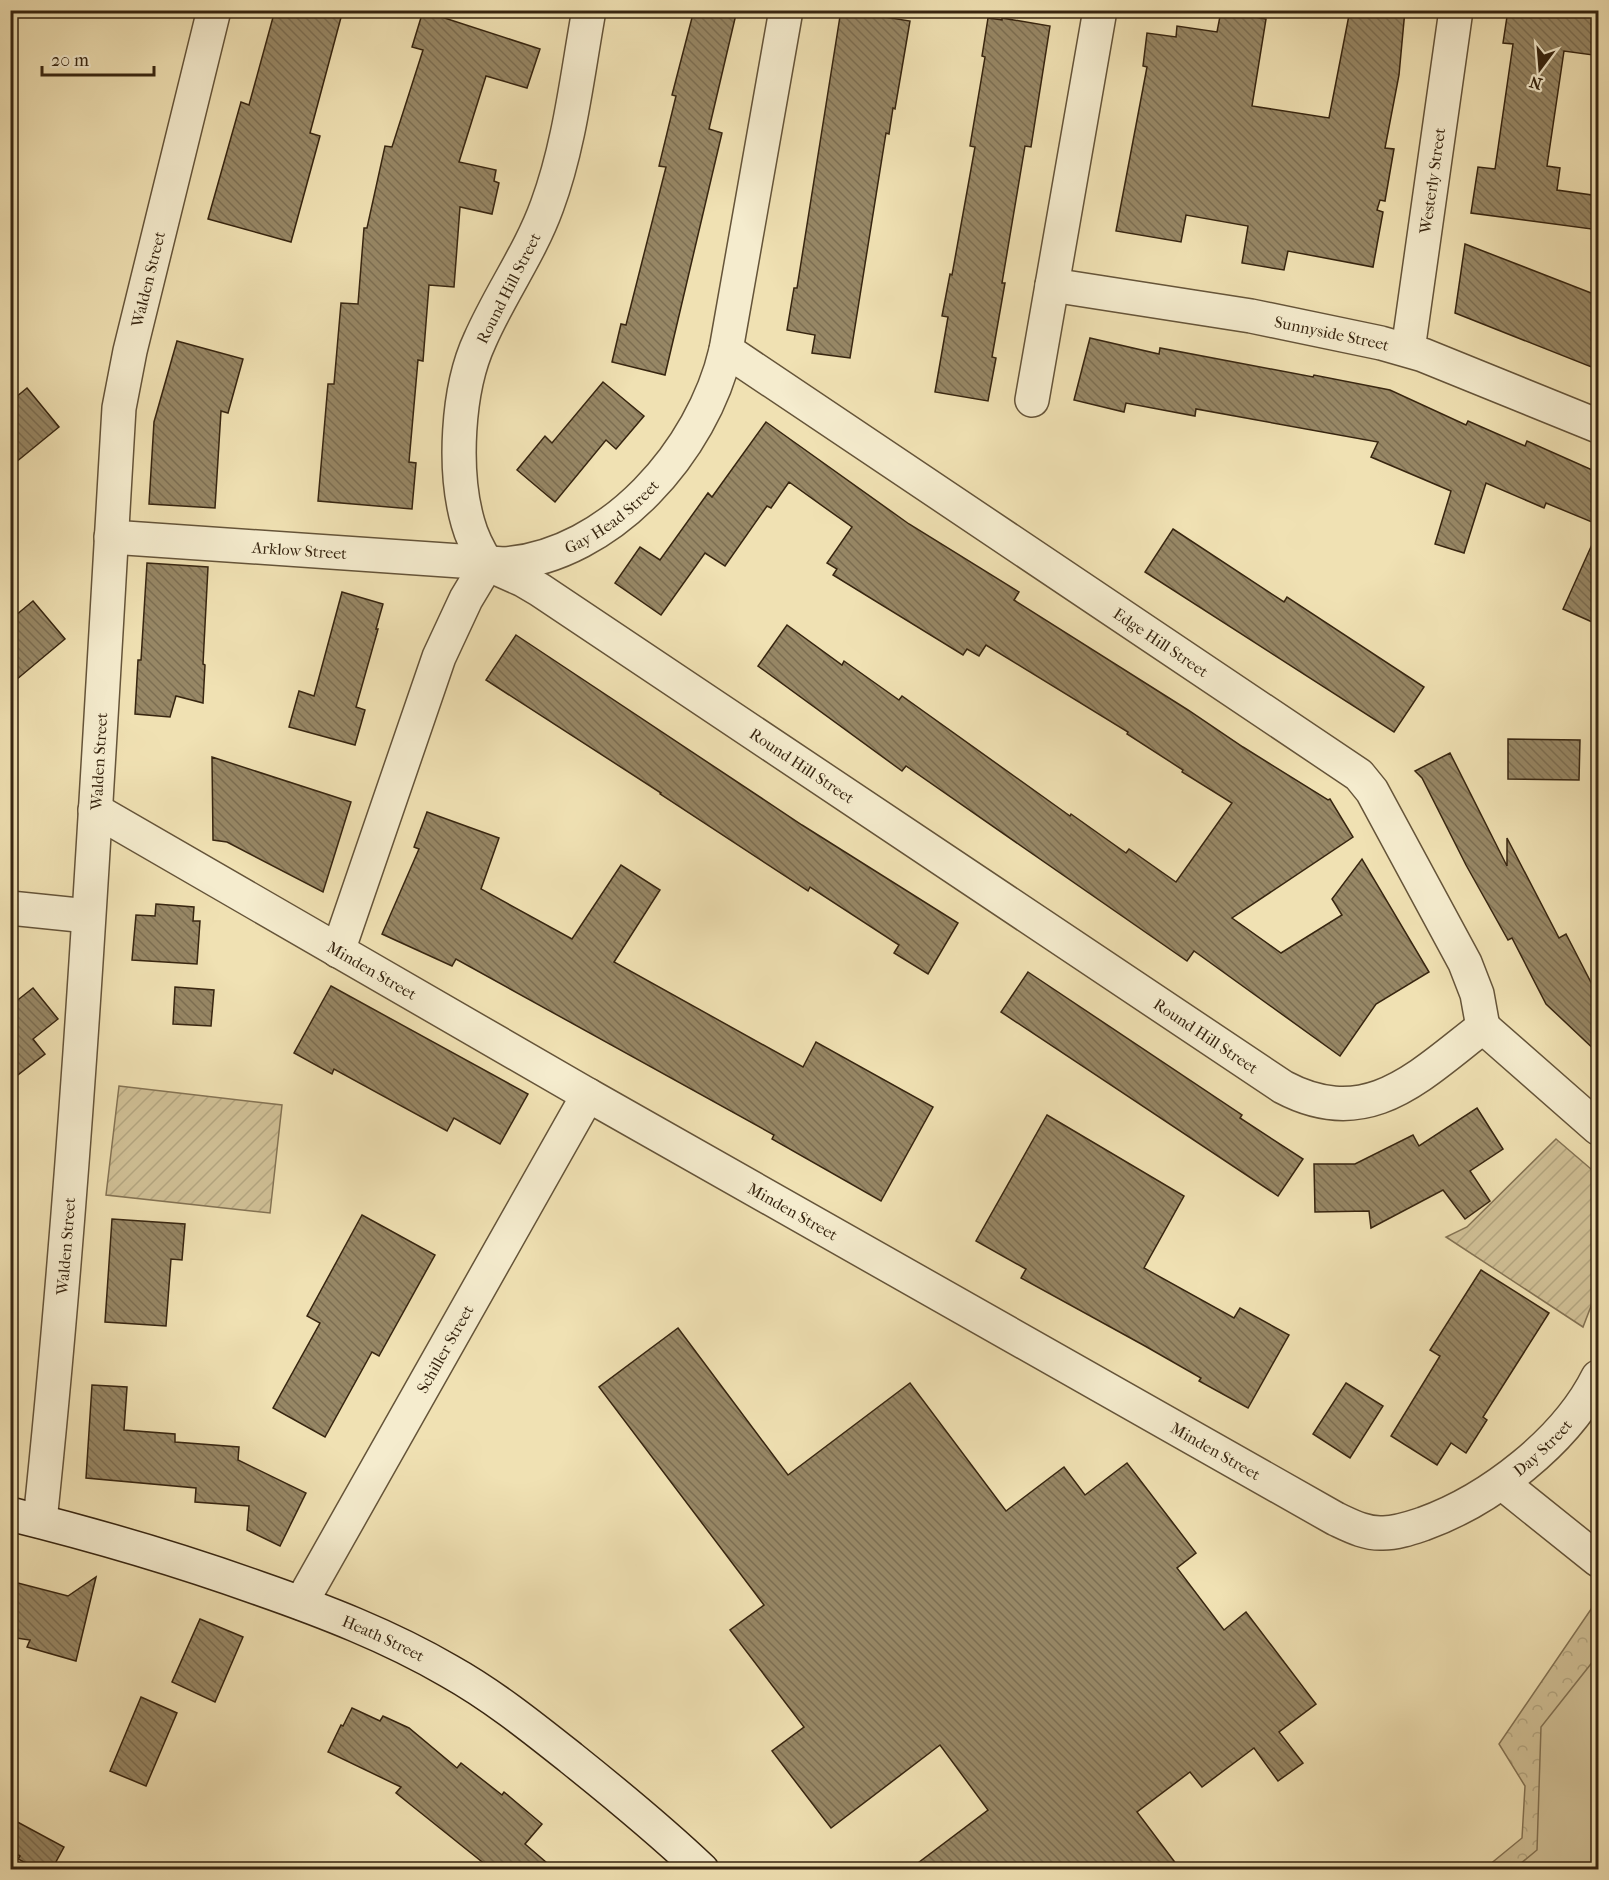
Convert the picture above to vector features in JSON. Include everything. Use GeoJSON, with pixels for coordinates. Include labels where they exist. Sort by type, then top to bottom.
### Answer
{"type":"FeatureCollection","features":[{"type":"Feature","properties":{"kind":"street","name":"Walden Street"},"geometry":{"type":"LineString","coordinates":[[25,1518],[74,1127],[122,389],[214,10]]}},
{"type":"Feature","properties":{"kind":"street","name":"Round Hill Street"},"geometry":{"type":"LineString","coordinates":[[589,10],[556,183],[528,250],[479,342],[467,380],[459,442],[461,486],[468,524],[487,564],[523,580],[540,591],[1283,1087],[1299,1095],[1345,1105],[1376,1099],[1408,1084],[1484,1027]]}},
{"type":"Feature","properties":{"kind":"street","name":"Gay Head Street"},"geometry":{"type":"LineString","coordinates":[[487,564],[520,563],[555,553],[592,534],[626,510],[668,467],[702,417],[717,383],[726,350],[786,10]]}},
{"type":"Feature","properties":{"kind":"street"},"geometry":{"type":"LineString","coordinates":[[1032,400],[1100,10]]}},
{"type":"Feature","properties":{"kind":"street","name":"Westerly Street"},"geometry":{"type":"LineString","coordinates":[[1408,350],[1456,10]]}},
{"type":"Feature","properties":{"kind":"street","name":"Sunnyside Street"},"geometry":{"type":"LineString","coordinates":[[1052,285],[1251,316],[1408,350],[1599,426]]}},
{"type":"Feature","properties":{"kind":"street","name":"Edge Hill Street"},"geometry":{"type":"LineString","coordinates":[[726,350],[1359,775],[1372,791],[1465,963],[1477,994],[1484,1027]]}},
{"type":"Feature","properties":{"kind":"street","name":"Arklow Street"},"geometry":{"type":"LineString","coordinates":[[111,537],[487,564]]}},
{"type":"Feature","properties":{"kind":"street"},"geometry":{"type":"LineString","coordinates":[[338,951],[439,657],[466,599],[487,564]]}},
{"type":"Feature","properties":{"kind":"street","name":"Minden Street"},"geometry":{"type":"LineString","coordinates":[[95,810],[588,1095],[1353,1527],[1368,1532],[1383,1533],[1416,1526],[1463,1507],[1502,1483]]}},
{"type":"Feature","properties":{"kind":"street"},"geometry":{"type":"LineString","coordinates":[[10,908],[88,916]]}},
{"type":"Feature","properties":{"kind":"street"},"geometry":{"type":"LineString","coordinates":[[1484,1027],[1599,1128]]}},
{"type":"Feature","properties":{"kind":"street","name":"Schiller Street"},"geometry":{"type":"LineString","coordinates":[[301,1603],[588,1095]]}},
{"type":"Feature","properties":{"kind":"street","name":"Day Street"},"geometry":{"type":"LineString","coordinates":[[1502,1483],[1568,1422],[1587,1398],[1599,1377]]}},
{"type":"Feature","properties":{"kind":"street"},"geometry":{"type":"LineString","coordinates":[[1502,1483],[1599,1560]]}},
{"type":"Feature","properties":{"kind":"street","name":"Heath Street"},"geometry":{"type":"LineString","coordinates":[[25,1518],[152,1552],[301,1603],[411,1650],[470,1684],[541,1735],[670,1839],[702,1869]]}},
{"type":"Feature","properties":{"kind":"green space"},"geometry":{"type":"Polygon","coordinates":[[[119,1086],[282,1105],[270,1213],[106,1195],[119,1086]]]}},
{"type":"Feature","properties":{"kind":"green space"},"geometry":{"type":"Polygon","coordinates":[[[1556,1139],[1598,1175],[1598,1288],[1583,1327],[1446,1237],[1467,1227],[1556,1139]]]}},
{"type":"Feature","properties":{"kind":"green space"},"geometry":{"type":"Polygon","coordinates":[[[1598,1599],[1598,1869],[1483,1870],[1522,1838],[1525,1786],[1499,1744],[1598,1599]]]}},
{"type":"Feature","properties":{"kind":"green space"},"geometry":{"type":"Polygon","coordinates":[[[1598,1655],[1598,1869],[1514,1869],[1537,1850],[1541,1727],[1598,1655]]]}},
{"type":"Feature","properties":{"kind":"building"},"geometry":{"type":"Polygon","coordinates":[[[275,10],[343,10],[310,133],[320,136],[291,242],[208,219],[241,102],[249,105],[275,10]]]}},
{"type":"Feature","properties":{"kind":"building"},"geometry":{"type":"Polygon","coordinates":[[[694,10],[737,10],[709,129],[722,133],[665,375],[612,362],[621,324],[626,325],[666,167],[659,166],[676,96],[672,95],[694,10]]]}},
{"type":"Feature","properties":{"kind":"building"},"geometry":{"type":"Polygon","coordinates":[[[841,10],[910,21],[895,109],[893,108],[889,134],[886,133],[850,358],[812,353],[815,335],[787,330],[794,288],[797,288],[841,10]]]}},
{"type":"Feature","properties":{"kind":"building"},"geometry":{"type":"Polygon","coordinates":[[[1350,10],[1405,10],[1399,75],[1385,148],[1394,149],[1385,201],[1380,200],[1377,210],[1383,212],[1373,267],[1288,251],[1284,270],[1242,263],[1248,226],[1186,215],[1181,242],[1116,231],[1147,67],[1143,66],[1147,33],[1176,37],[1177,26],[1217,32],[1221,11],[1266,19],[1252,106],[1329,118],[1350,10]]]}},
{"type":"Feature","properties":{"kind":"building"},"geometry":{"type":"Polygon","coordinates":[[[1508,10],[1599,10],[1593,55],[1564,51],[1547,166],[1560,168],[1557,190],[1599,196],[1599,230],[1471,213],[1478,167],[1495,169],[1513,44],[1503,43],[1508,10]]]}},
{"type":"Feature","properties":{"kind":"building"},"geometry":{"type":"Polygon","coordinates":[[[423,11],[540,49],[527,88],[486,76],[459,162],[496,170],[494,181],[499,183],[492,214],[460,207],[454,287],[429,285],[423,361],[418,360],[409,462],[416,463],[412,509],[318,501],[328,384],[334,384],[341,303],[358,304],[364,228],[367,228],[385,146],[392,147],[423,50],[412,47],[423,11]]]}},
{"type":"Feature","properties":{"kind":"building"},"geometry":{"type":"Polygon","coordinates":[[[988,18],[1050,26],[1031,147],[1025,146],[1002,283],[1005,283],[992,357],[996,358],[988,401],[935,392],[948,317],[942,316],[950,274],[952,275],[975,147],[970,146],[985,57],[982,56],[988,18]]]}},
{"type":"Feature","properties":{"kind":"building"},"geometry":{"type":"Polygon","coordinates":[[[1465,244],[1599,296],[1599,370],[1455,313],[1465,244]]]}},
{"type":"Feature","properties":{"kind":"building"},"geometry":{"type":"Polygon","coordinates":[[[1090,338],[1159,354],[1160,348],[1390,390],[1466,425],[1468,421],[1525,446],[1527,441],[1599,473],[1599,525],[1546,503],[1544,508],[1486,483],[1464,553],[1435,544],[1451,491],[1371,457],[1378,442],[1196,409],[1195,416],[1126,403],[1124,412],[1074,400],[1090,338]]]}},
{"type":"Feature","properties":{"kind":"building"},"geometry":{"type":"Polygon","coordinates":[[[177,341],[243,359],[228,413],[221,411],[215,508],[149,504],[154,422],[177,341]]]}},
{"type":"Feature","properties":{"kind":"building"},"geometry":{"type":"Polygon","coordinates":[[[603,382],[644,416],[616,449],[606,440],[555,502],[517,470],[545,436],[552,443],[603,382]]]}},
{"type":"Feature","properties":{"kind":"building"},"geometry":{"type":"Polygon","coordinates":[[[27,388],[59,427],[10,467],[10,402],[27,388]]]}},
{"type":"Feature","properties":{"kind":"building"},"geometry":{"type":"Polygon","coordinates":[[[766,422],[909,524],[1019,592],[1014,600],[1243,747],[1328,800],[1330,799],[1353,837],[1232,918],[1281,953],[1342,915],[1332,899],[1362,859],[1429,972],[1376,1004],[1340,1056],[1194,951],[1187,961],[906,766],[902,771],[758,666],[787,625],[842,665],[844,661],[899,700],[902,696],[1070,816],[1071,814],[1126,853],[1129,849],[1176,882],[1232,803],[1182,772],[1183,770],[1127,734],[1128,732],[986,645],[979,656],[967,649],[963,655],[833,575],[837,569],[827,563],[852,527],[789,482],[771,508],[767,506],[725,566],[705,553],[661,615],[615,583],[640,547],[660,560],[708,493],[712,497],[766,422]]]}},
{"type":"Feature","properties":{"kind":"building"},"geometry":{"type":"Polygon","coordinates":[[[1173,529],[1284,602],[1287,597],[1424,687],[1394,732],[1145,572],[1173,529]]]}},
{"type":"Feature","properties":{"kind":"building"},"geometry":{"type":"Polygon","coordinates":[[[1599,529],[1599,625],[1563,609],[1599,529]]]}},
{"type":"Feature","properties":{"kind":"building"},"geometry":{"type":"Polygon","coordinates":[[[147,563],[208,567],[203,703],[176,696],[170,717],[135,714],[147,563]]]}},
{"type":"Feature","properties":{"kind":"building"},"geometry":{"type":"Polygon","coordinates":[[[342,592],[383,604],[356,707],[365,710],[355,745],[289,727],[299,691],[314,696],[342,592]]]}},
{"type":"Feature","properties":{"kind":"building"},"geometry":{"type":"Polygon","coordinates":[[[33,601],[65,639],[10,685],[10,620],[33,601]]]}},
{"type":"Feature","properties":{"kind":"building"},"geometry":{"type":"Polygon","coordinates":[[[516,635],[802,825],[958,923],[928,974],[894,953],[899,945],[810,887],[808,891],[486,680],[516,635]]]}},
{"type":"Feature","properties":{"kind":"building"},"geometry":{"type":"Polygon","coordinates":[[[1508,739],[1580,740],[1579,780],[1508,779],[1508,739]]]}},
{"type":"Feature","properties":{"kind":"building"},"geometry":{"type":"Polygon","coordinates":[[[1450,753],[1507,866],[1507,838],[1559,938],[1566,934],[1599,998],[1599,1054],[1546,1004],[1512,938],[1508,940],[1466,865],[1422,778],[1415,771],[1450,753]]]}},
{"type":"Feature","properties":{"kind":"building"},"geometry":{"type":"Polygon","coordinates":[[[212,757],[351,802],[323,892],[227,842],[213,840],[212,757]]]}},
{"type":"Feature","properties":{"kind":"building"},"geometry":{"type":"Polygon","coordinates":[[[427,812],[499,838],[481,889],[572,939],[621,865],[660,890],[614,962],[803,1067],[816,1042],[933,1107],[881,1201],[772,1139],[774,1135],[456,959],[452,966],[382,934],[419,849],[414,847],[427,812]]]}},
{"type":"Feature","properties":{"kind":"building"},"geometry":{"type":"Polygon","coordinates":[[[156,904],[194,907],[193,921],[200,921],[197,964],[132,960],[136,915],[155,916],[156,904]]]}},
{"type":"Feature","properties":{"kind":"building"},"geometry":{"type":"Polygon","coordinates":[[[1028,972],[1242,1115],[1240,1118],[1303,1159],[1278,1196],[1001,1012],[1028,972]]]}},
{"type":"Feature","properties":{"kind":"building"},"geometry":{"type":"Polygon","coordinates":[[[331,986],[528,1094],[500,1144],[454,1118],[447,1131],[334,1069],[332,1074],[294,1053],[331,986]]]}},
{"type":"Feature","properties":{"kind":"building"},"geometry":{"type":"Polygon","coordinates":[[[175,987],[214,990],[211,1026],[173,1024],[175,987]]]}},
{"type":"Feature","properties":{"kind":"building"},"geometry":{"type":"Polygon","coordinates":[[[33,988],[58,1019],[33,1039],[45,1054],[10,1081],[10,1006],[33,988]]]}},
{"type":"Feature","properties":{"kind":"building"},"geometry":{"type":"Polygon","coordinates":[[[1477,1108],[1503,1149],[1470,1171],[1490,1201],[1465,1219],[1443,1190],[1371,1228],[1369,1211],[1315,1212],[1314,1164],[1355,1164],[1413,1135],[1419,1146],[1477,1108]]]}},
{"type":"Feature","properties":{"kind":"building"},"geometry":{"type":"Polygon","coordinates":[[[1047,1115],[1184,1196],[1144,1268],[1234,1318],[1240,1308],[1289,1335],[1248,1408],[1199,1381],[1201,1378],[1021,1278],[1026,1269],[976,1241],[1047,1115]]]}},
{"type":"Feature","properties":{"kind":"building"},"geometry":{"type":"Polygon","coordinates":[[[362,1215],[435,1255],[379,1356],[372,1352],[325,1437],[273,1408],[320,1323],[307,1316],[362,1215]]]}},
{"type":"Feature","properties":{"kind":"building"},"geometry":{"type":"Polygon","coordinates":[[[112,1219],[185,1224],[182,1260],[171,1259],[166,1326],[105,1322],[112,1219]]]}},
{"type":"Feature","properties":{"kind":"building"},"geometry":{"type":"Polygon","coordinates":[[[1481,1270],[1549,1313],[1483,1417],[1487,1420],[1466,1453],[1451,1443],[1437,1465],[1391,1436],[1440,1356],[1430,1350],[1481,1270]]]}},
{"type":"Feature","properties":{"kind":"building"},"geometry":{"type":"Polygon","coordinates":[[[678,1328],[788,1475],[910,1383],[1006,1511],[1064,1467],[1085,1495],[1127,1463],[1196,1553],[1177,1568],[1224,1630],[1246,1612],[1316,1704],[1279,1732],[1303,1763],[1278,1781],[1254,1748],[1202,1787],[1190,1772],[1137,1812],[1180,1869],[910,1869],[988,1810],[940,1745],[831,1828],[772,1751],[804,1727],[730,1630],[764,1605],[599,1387],[678,1328]]]}},
{"type":"Feature","properties":{"kind":"building"},"geometry":{"type":"Polygon","coordinates":[[[1346,1383],[1383,1406],[1350,1458],[1313,1434],[1346,1383]]]}},
{"type":"Feature","properties":{"kind":"building"},"geometry":{"type":"Polygon","coordinates":[[[92,1385],[127,1387],[124,1430],[175,1434],[175,1442],[239,1447],[238,1460],[306,1493],[280,1546],[247,1530],[249,1506],[195,1502],[196,1488],[86,1478],[92,1385]]]}},
{"type":"Feature","properties":{"kind":"building"},"geometry":{"type":"Polygon","coordinates":[[[96,1577],[76,1661],[27,1647],[30,1640],[10,1637],[10,1581],[68,1596],[96,1577]]]}},
{"type":"Feature","properties":{"kind":"building"},"geometry":{"type":"Polygon","coordinates":[[[200,1619],[243,1637],[215,1702],[172,1682],[200,1619]]]}},
{"type":"Feature","properties":{"kind":"building"},"geometry":{"type":"Polygon","coordinates":[[[141,1697],[177,1713],[146,1786],[110,1771],[141,1697]]]}},
{"type":"Feature","properties":{"kind":"building"},"geometry":{"type":"Polygon","coordinates":[[[352,1708],[380,1721],[383,1716],[409,1728],[457,1768],[461,1763],[502,1795],[504,1792],[542,1824],[525,1844],[554,1869],[491,1869],[396,1793],[401,1787],[328,1752],[352,1708]]]}},
{"type":"Feature","properties":{"kind":"building"},"geometry":{"type":"Polygon","coordinates":[[[10,1818],[64,1847],[52,1869],[38,1869],[18,1859],[20,1856],[10,1850],[10,1818]]]}}]}
